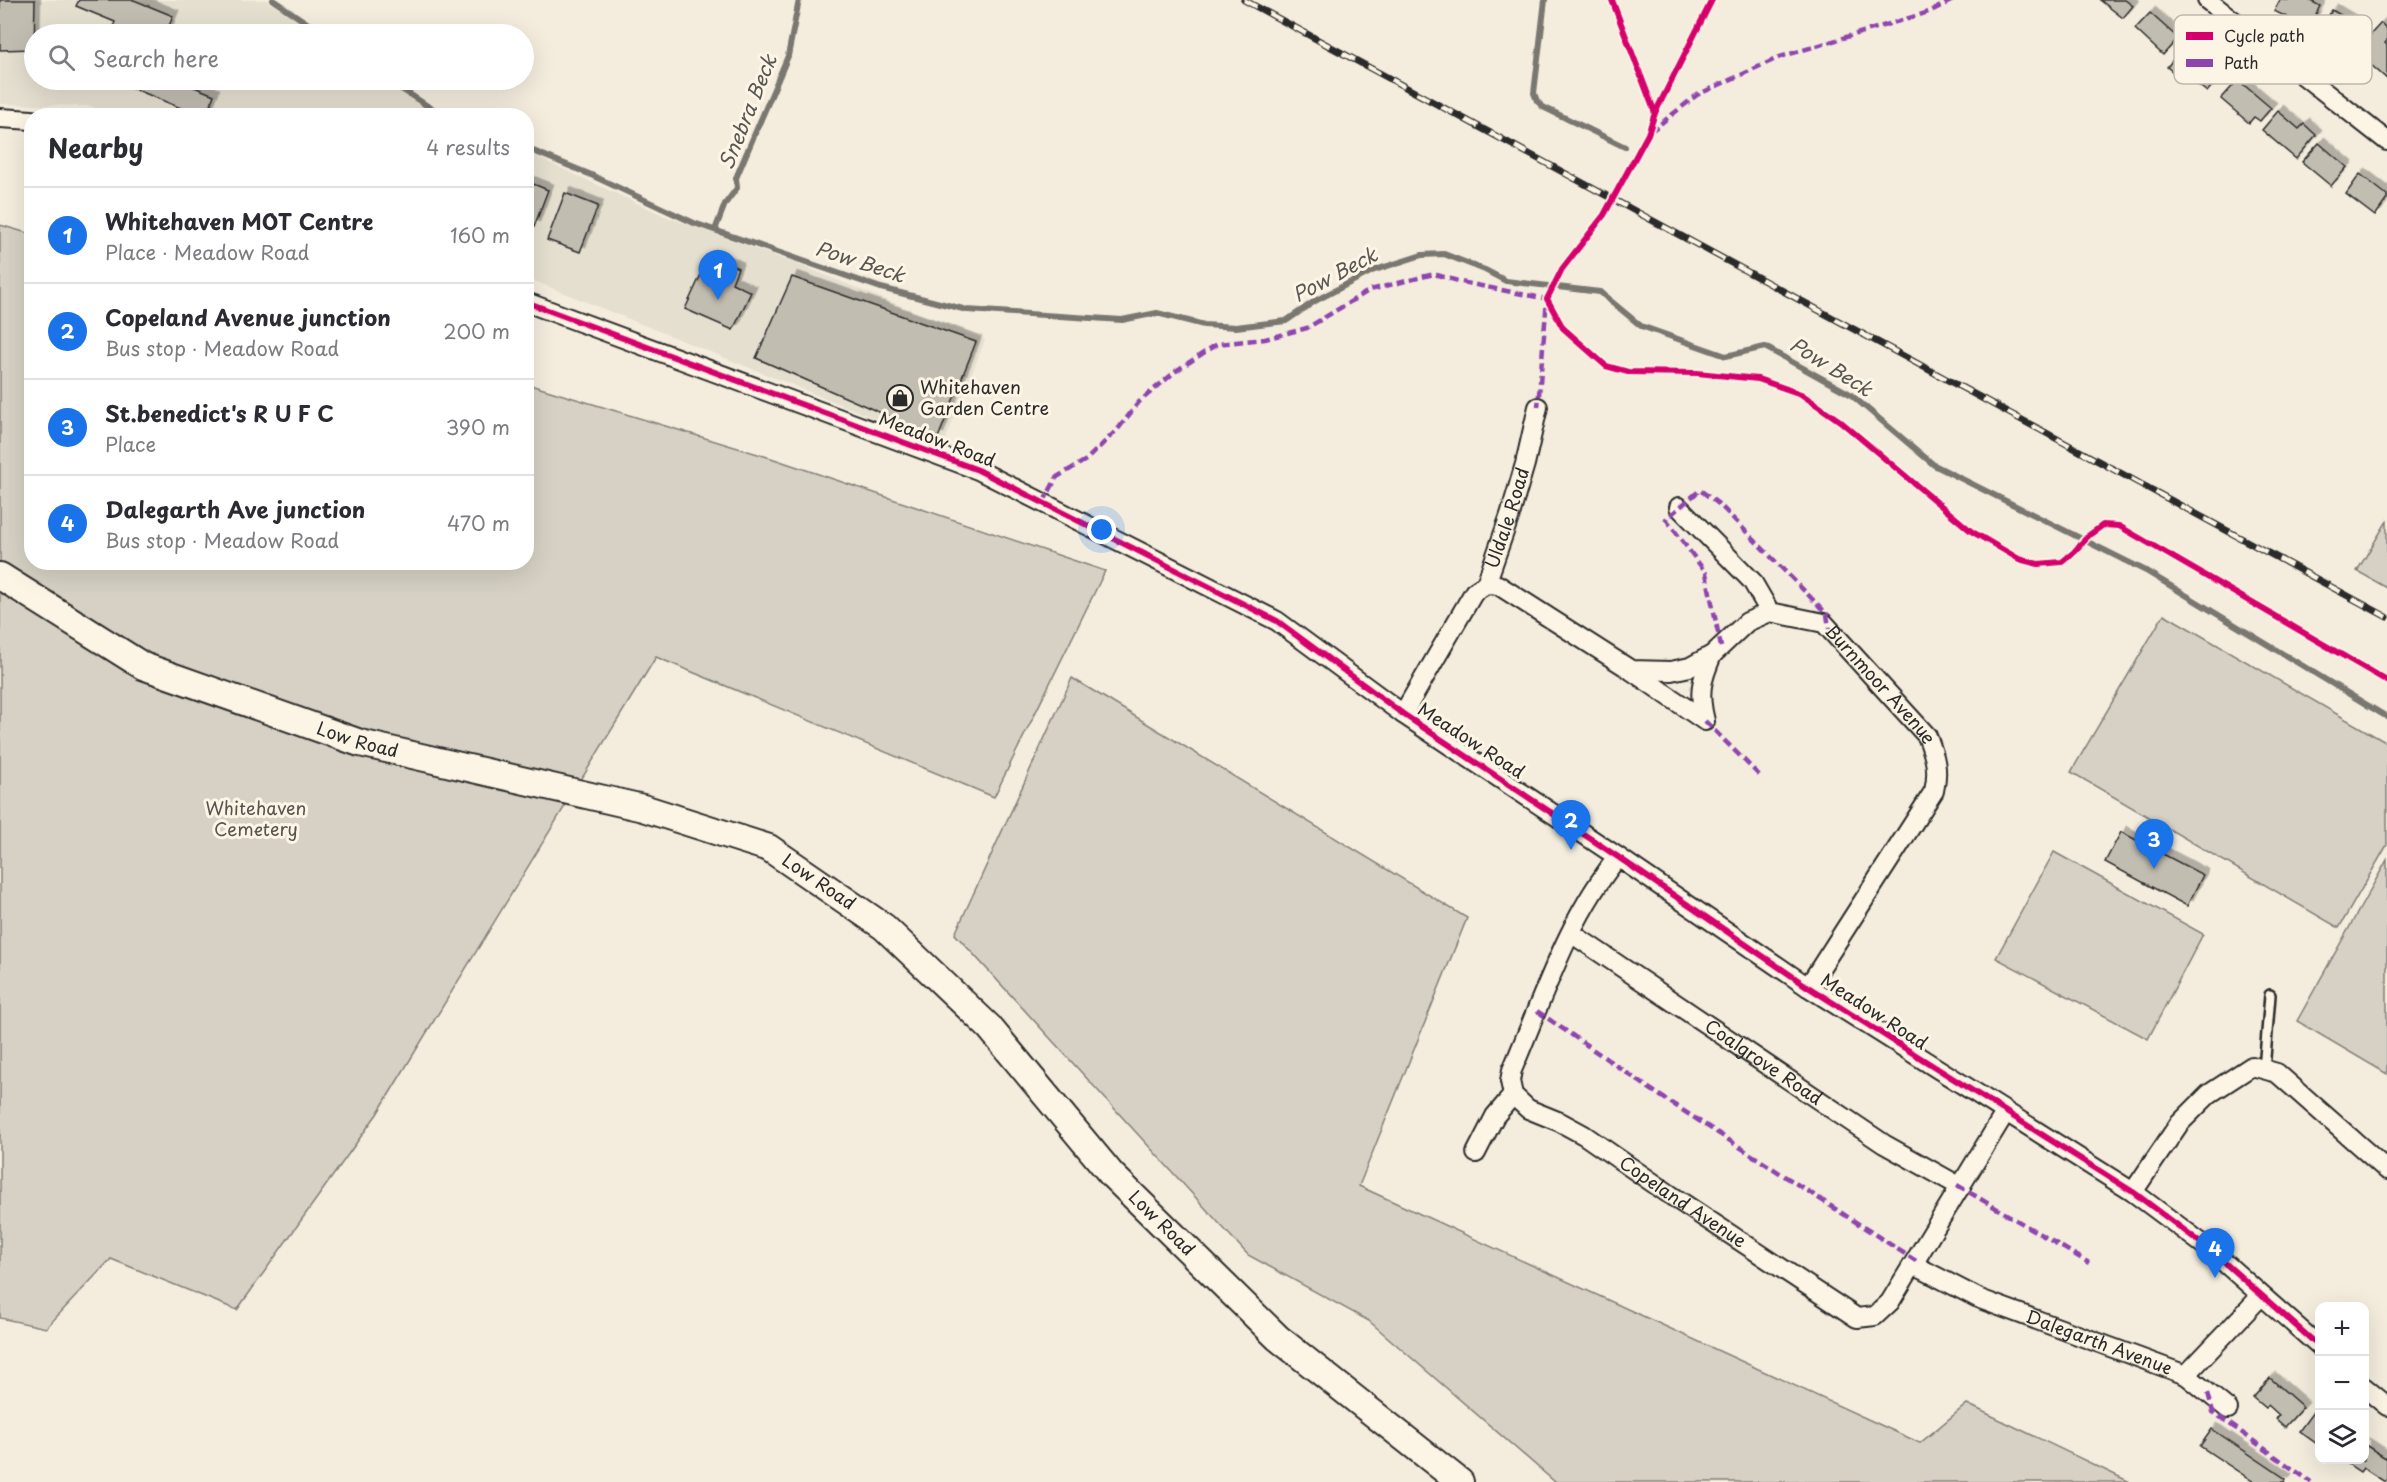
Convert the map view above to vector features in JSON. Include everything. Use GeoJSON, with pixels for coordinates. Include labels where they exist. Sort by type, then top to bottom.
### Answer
{"type":"FeatureCollection","features":[{"type":"Feature","properties":{"kind":"main road","name":"Low Road"},"geometry":{"type":"LineString","coordinates":[[0,576],[143,666],[164,674],[360,743],[643,808],[769,848],[884,927],[989,1027],[1112,1175],[1278,1338],[1460,1482]]}},
{"type":"Feature","properties":{"kind":"street"},"geometry":{"type":"LineString","coordinates":[[2207,0],[2226,15]]}},
{"type":"Feature","properties":{"kind":"street"},"geometry":{"type":"LineString","coordinates":[[2314,84],[2387,141]]}},
{"type":"Feature","properties":{"kind":"street"},"geometry":{"type":"LineString","coordinates":[[0,118],[24,120]]}},
{"type":"Feature","properties":{"kind":"street","name":"Meadow Road"},"geometry":{"type":"LineString","coordinates":[[534,305],[978,470],[1277,621],[1403,714],[1808,987],[2133,1192],[2208,1248],[2315,1343]]}},
{"type":"Feature","properties":{"kind":"street","name":"Uldale Road"},"geometry":{"type":"LineString","coordinates":[[1403,714],[1474,592],[1486,585],[1525,464],[1538,407]]}},
{"type":"Feature","properties":{"kind":"street"},"geometry":{"type":"LineString","coordinates":[[1631,670],[1671,671],[1690,667],[1712,655],[1747,622],[1770,612],[1752,581],[1679,507]]}},
{"type":"Feature","properties":{"kind":"street"},"geometry":{"type":"LineString","coordinates":[[1486,585],[1498,585],[1631,670],[1705,721],[1700,702],[1701,681],[1712,655]]}},
{"type":"Feature","properties":{"kind":"street","name":"Burnmoor Avenue"},"geometry":{"type":"LineString","coordinates":[[1770,612],[1824,623],[1927,736],[1935,756],[1938,775],[1934,791],[1808,987]]}},
{"type":"Feature","properties":{"kind":"street"},"geometry":{"type":"LineString","coordinates":[[1476,1153],[1491,1121],[1513,1095],[1510,1082],[1512,1070],[1571,933],[1591,894],[1618,857]]}},
{"type":"Feature","properties":{"kind":"street","name":"Coalgrove Road"},"geometry":{"type":"LineString","coordinates":[[1571,933],[1884,1144],[1961,1187]]}},
{"type":"Feature","properties":{"kind":"street"},"geometry":{"type":"LineString","coordinates":[[2133,1192],[2179,1124],[2209,1094],[2252,1066],[2277,1073],[2387,1170]]}},
{"type":"Feature","properties":{"kind":"street","name":"Copeland Avenue"},"geometry":{"type":"LineString","coordinates":[[1513,1095],[1528,1110],[1560,1122],[1584,1135],[1857,1318],[1875,1316],[1890,1302],[2005,1113]]}},
{"type":"Feature","properties":{"kind":"street","name":"Dalegarth Avenue"},"geometry":{"type":"LineString","coordinates":[[1914,1265],[1980,1299],[2186,1375],[2261,1296]]}},
{"type":"Feature","properties":{"kind":"street"},"geometry":{"type":"LineString","coordinates":[[2186,1375],[2228,1409]]}},
{"type":"Feature","properties":{"kind":"street"},"geometry":{"type":"LineString","coordinates":[[2369,1391],[2387,1407]]}},
{"type":"Feature","properties":{"kind":"lane"},"geometry":{"type":"LineString","coordinates":[[2264,1070],[2270,995]]}},
{"type":"Feature","properties":{"kind":"shaded area"},"geometry":{"type":"Polygon","coordinates":[[[0,0],[266,0],[303,24],[24,24],[24,90],[403,90],[431,108],[95,108],[0,104],[0,0]]]}},
{"type":"Feature","properties":{"kind":"shaded area"},"geometry":{"type":"Polygon","coordinates":[[[534,156],[665,216],[800,265],[985,340],[943,446],[534,281],[534,156]]]}},
{"type":"Feature","properties":{"kind":"green space","name":"Whitehaven Cemetery"},"geometry":{"type":"Polygon","coordinates":[[[0,225],[24,232],[24,570],[534,570],[534,386],[771,458],[1105,571],[994,797],[656,657],[377,1114],[237,1310],[111,1259],[46,1328],[0,1318],[0,225]]]}},
{"type":"Feature","properties":{"kind":"green space"},"geometry":{"type":"Polygon","coordinates":[[[2387,521],[2387,588],[2357,571],[2387,521]]]}},
{"type":"Feature","properties":{"kind":"green space"},"geometry":{"type":"Polygon","coordinates":[[[2164,614],[2387,743],[2387,845],[2339,928],[2071,772],[2164,614]]]}},
{"type":"Feature","properties":{"kind":"green space"},"geometry":{"type":"Polygon","coordinates":[[[1072,678],[1467,918],[1359,1186],[1920,1443],[1967,1404],[2130,1482],[1555,1482],[1369,1321],[1248,1255],[955,934],[1072,678]]]}},
{"type":"Feature","properties":{"kind":"green space"},"geometry":{"type":"Polygon","coordinates":[[[2054,852],[2203,934],[2148,1039],[1996,958],[2054,852]]]}},
{"type":"Feature","properties":{"kind":"green space"},"geometry":{"type":"Polygon","coordinates":[[[2387,860],[2387,1074],[2297,1021],[2387,860]]]}},
{"type":"Feature","properties":{"kind":"building"},"geometry":{"type":"Polygon","coordinates":[[[0,0],[35,0],[35,24],[24,24],[24,49],[0,50],[0,0]]]}},
{"type":"Feature","properties":{"kind":"building"},"geometry":{"type":"Polygon","coordinates":[[[79,0],[134,0],[173,16],[170,24],[114,24],[115,22],[76,6],[79,0]]]}},
{"type":"Feature","properties":{"kind":"building"},"geometry":{"type":"Polygon","coordinates":[[[2100,0],[2125,0],[2133,6],[2123,18],[2100,0]]]}},
{"type":"Feature","properties":{"kind":"building"},"geometry":{"type":"Polygon","coordinates":[[[2280,0],[2309,0],[2320,6],[2316,15],[2282,15],[2274,11],[2280,0]]]}},
{"type":"Feature","properties":{"kind":"building"},"geometry":{"type":"Polygon","coordinates":[[[2332,10],[2340,15],[2329,15],[2332,10]]]}},
{"type":"Feature","properties":{"kind":"building"},"geometry":{"type":"Polygon","coordinates":[[[2150,13],[2174,34],[2174,43],[2163,55],[2135,29],[2150,13]]]}},
{"type":"Feature","properties":{"kind":"building"},"geometry":{"type":"Polygon","coordinates":[[[2381,23],[2387,29],[2385,43],[2387,45],[2387,79],[2372,66],[2372,33],[2381,23]]]}},
{"type":"Feature","properties":{"kind":"building"},"geometry":{"type":"Polygon","coordinates":[[[2174,59],[2174,73],[2167,67],[2174,59]]]}},
{"type":"Feature","properties":{"kind":"building"},"geometry":{"type":"Polygon","coordinates":[[[2197,84],[2213,84],[2207,92],[2197,84]]]}},
{"type":"Feature","properties":{"kind":"building"},"geometry":{"type":"Polygon","coordinates":[[[2234,84],[2243,84],[2271,108],[2260,121],[2254,117],[2249,123],[2221,99],[2234,84]]]}},
{"type":"Feature","properties":{"kind":"building"},"geometry":{"type":"Polygon","coordinates":[[[137,90],[202,90],[214,95],[209,108],[181,108],[137,90]]]}},
{"type":"Feature","properties":{"kind":"building"},"geometry":{"type":"Polygon","coordinates":[[[2278,111],[2299,129],[2304,124],[2316,135],[2296,159],[2262,130],[2278,111]]]}},
{"type":"Feature","properties":{"kind":"building"},"geometry":{"type":"Polygon","coordinates":[[[2319,143],[2347,167],[2331,186],[2302,162],[2319,143]]]}},
{"type":"Feature","properties":{"kind":"building"},"geometry":{"type":"Polygon","coordinates":[[[2360,174],[2387,195],[2387,199],[2375,216],[2346,194],[2360,174]]]}},
{"type":"Feature","properties":{"kind":"building"},"geometry":{"type":"Polygon","coordinates":[[[534,184],[548,190],[534,227],[534,184]]]}},
{"type":"Feature","properties":{"kind":"building"},"geometry":{"type":"Polygon","coordinates":[[[565,193],[598,206],[580,252],[547,240],[565,193]]]}},
{"type":"Feature","properties":{"kind":"building"},"geometry":{"type":"Polygon","coordinates":[[[710,255],[738,268],[732,283],[751,292],[733,330],[685,309],[710,255]]]}},
{"type":"Feature","properties":{"kind":"building","name":"Whitehaven Garden Centre"},"geometry":{"type":"Polygon","coordinates":[[[792,277],[976,342],[938,438],[756,358],[792,277]]]}},
{"type":"Feature","properties":{"kind":"building"},"geometry":{"type":"Polygon","coordinates":[[[2121,832],[2203,875],[2187,906],[2105,862],[2121,832]]]}},
{"type":"Feature","properties":{"kind":"building"},"geometry":{"type":"Polygon","coordinates":[[[2270,1378],[2303,1407],[2285,1427],[2276,1419],[2279,1415],[2268,1405],[2265,1408],[2253,1398],[2270,1378]]]}},
{"type":"Feature","properties":{"kind":"building"},"geometry":{"type":"Polygon","coordinates":[[[2313,1412],[2315,1413],[2315,1442],[2299,1431],[2313,1412]]]}},
{"type":"Feature","properties":{"kind":"building"},"geometry":{"type":"Polygon","coordinates":[[[2212,1429],[2286,1479],[2284,1482],[2254,1482],[2200,1446],[2212,1429]]]}},
{"type":"Feature","properties":{"kind":"building"},"geometry":{"type":"Polygon","coordinates":[[[2369,1447],[2387,1459],[2385,1482],[2363,1468],[2360,1472],[2348,1464],[2369,1464],[2369,1447]]]}},
{"type":"Feature","properties":{"kind":"waterway","name":"Pow Beck"},"geometry":{"type":"LineString","coordinates":[[273,0],[308,24]]}},
{"type":"Feature","properties":{"kind":"waterway","name":"Snebra Beck"},"geometry":{"type":"LineString","coordinates":[[715,230],[725,204],[737,188],[736,178],[788,56],[799,0]]}},
{"type":"Feature","properties":{"kind":"waterway"},"geometry":{"type":"LineString","coordinates":[[1545,0],[1534,93],[1537,101],[1543,107],[1625,147]]}},
{"type":"Feature","properties":{"kind":"waterway","name":"Pow Beck"},"geometry":{"type":"LineString","coordinates":[[403,90],[431,108]]}},
{"type":"Feature","properties":{"kind":"waterway","name":"Pow Beck"},"geometry":{"type":"LineString","coordinates":[[534,151],[694,223],[881,288],[967,310],[1122,320],[1157,313],[1204,325],[1236,327],[1286,321],[1315,301],[1372,271],[1422,255],[1444,254],[1506,281],[1600,292],[1641,326],[1726,356],[1765,347],[1850,394],[1934,465],[2146,571],[2387,717]]}},
{"type":"Feature","properties":{"kind":"railway"},"geometry":{"type":"LineString","coordinates":[[1244,0],[2387,617]]}},
{"type":"Feature","properties":{"kind":"marked path"},"geometry":{"type":"LineString","coordinates":[[1650,132],[1697,95],[1780,57],[1929,12],[1953,0]]}},
{"type":"Feature","properties":{"kind":"marked path"},"geometry":{"type":"LineString","coordinates":[[1043,503],[1057,477],[1086,460],[1118,429],[1139,402],[1176,371],[1217,344],[1265,339],[1307,328],[1370,290],[1434,274],[1461,282],[1547,299],[1538,407]]}},
{"type":"Feature","properties":{"kind":"marked path"},"geometry":{"type":"LineString","coordinates":[[1721,647],[1706,573],[1666,519],[1700,490],[1720,505],[1827,614],[1829,628]]}},
{"type":"Feature","properties":{"kind":"marked path"},"geometry":{"type":"LineString","coordinates":[[1705,721],[1760,776]]}},
{"type":"Feature","properties":{"kind":"marked path"},"geometry":{"type":"LineString","coordinates":[[1537,1011],[1659,1095],[1916,1261]]}},
{"type":"Feature","properties":{"kind":"marked path"},"geometry":{"type":"LineString","coordinates":[[1957,1185],[2089,1263]]}},
{"type":"Feature","properties":{"kind":"marked path"},"geometry":{"type":"LineString","coordinates":[[2208,1393],[2213,1412],[2311,1482]]}},
{"type":"Feature","properties":{"kind":"cycle path"},"geometry":{"type":"LineString","coordinates":[[1612,0],[1655,113],[1648,134],[1604,215],[1562,269],[1547,299],[1563,328],[1606,366],[1628,372],[1697,373],[1758,379],[1801,394],[1840,421],[1971,531],[2019,559],[2038,564],[2062,562],[2088,536],[2103,525],[2119,526],[2387,681]]}},
{"type":"Feature","properties":{"kind":"cycle path"},"geometry":{"type":"LineString","coordinates":[[1655,113],[1712,0]]}},
{"type":"Feature","properties":{"kind":"cycle path"},"geometry":{"type":"LineString","coordinates":[[534,305],[978,470],[1277,621],[1403,714],[1808,987],[2133,1192],[2208,1248],[2315,1343]]}},
{"type":"Feature","properties":{"kind":"place","name":"Whitehaven MOT Centre"},"geometry":{"type":"Point","coordinates":[718,300]}},
{"type":"Feature","properties":{"kind":"place","name":"Whitehaven Garden Centre"},"geometry":{"type":"Point","coordinates":[900,398]}},
{"type":"Feature","properties":{"kind":"place","name":"Copeland Avenue junction"},"geometry":{"type":"Point","coordinates":[1571,850]}},
{"type":"Feature","properties":{"kind":"place","name":"St.benedict's R U F C"},"geometry":{"type":"Point","coordinates":[2154,869]}},
{"type":"Feature","properties":{"kind":"place","name":"Dalegarth Ave junction"},"geometry":{"type":"Point","coordinates":[2215,1278]}}]}
